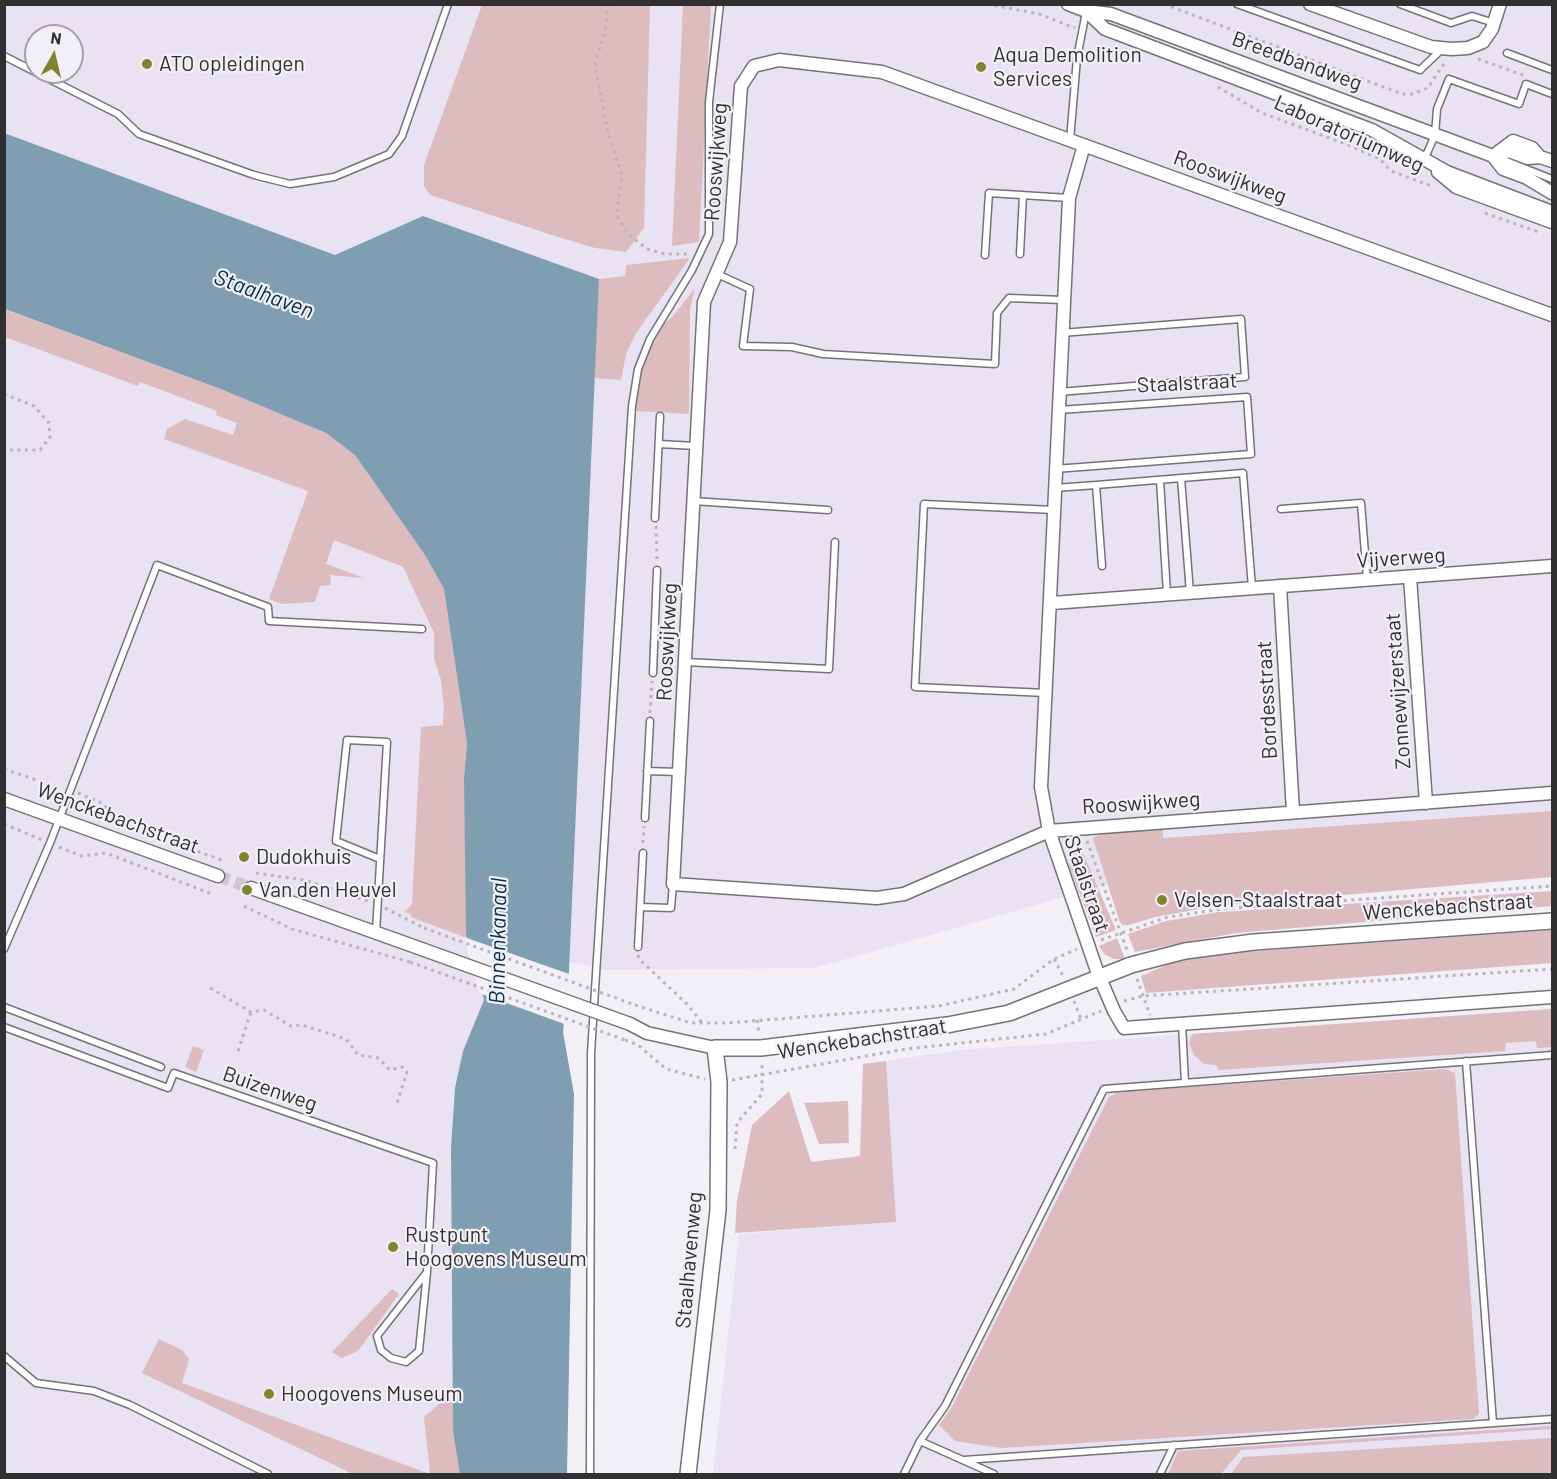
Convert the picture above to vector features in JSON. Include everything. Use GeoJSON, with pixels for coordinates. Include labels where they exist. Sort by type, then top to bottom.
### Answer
{"type":"FeatureCollection","features":[{"type":"Feature","properties":{"kind":"street","name":"Breedbandweg"},"geometry":{"type":"LineString","coordinates":[[1068,4],[1086,11],[1111,14],[1381,112],[1493,156],[1503,169],[1527,178],[1552,193]]}},
{"type":"Feature","properties":{"kind":"street"},"geometry":{"type":"LineString","coordinates":[[1310,4],[1416,42],[1442,48],[1468,48],[1483,42],[1494,23],[1500,4]]}},
{"type":"Feature","properties":{"kind":"street","name":"Breedbandweg"},"geometry":{"type":"LineString","coordinates":[[1086,11],[1105,29],[1372,130],[1447,172],[1552,212]]}},
{"type":"Feature","properties":{"kind":"street","name":"Rooswijkweg"},"geometry":{"type":"LineString","coordinates":[[1552,315],[882,72],[778,60],[754,66],[741,86],[730,242],[704,302],[673,884],[877,898],[904,894],[1049,831],[1552,793]]}},
{"type":"Feature","properties":{"kind":"street"},"geometry":{"type":"LineString","coordinates":[[1493,156],[1513,141],[1532,148],[1540,157],[1552,161]]}},
{"type":"Feature","properties":{"kind":"street","name":"Staalstraat"},"geometry":{"type":"LineString","coordinates":[[1084,145],[1069,198],[1057,411],[1052,603],[1041,787],[1049,831],[1099,978]]}},
{"type":"Feature","properties":{"kind":"street","name":"Breedbandweg"},"geometry":{"type":"LineString","coordinates":[[1424,160],[1456,187],[1552,222]]}},
{"type":"Feature","properties":{"kind":"street","name":"Vijverweg"},"geometry":{"type":"LineString","coordinates":[[1052,603],[1552,566]]}},
{"type":"Feature","properties":{"kind":"street","name":"Zonnewijzerstaat"},"geometry":{"type":"LineString","coordinates":[[1410,577],[1426,803]]}},
{"type":"Feature","properties":{"kind":"street","name":"Bordesstraat"},"geometry":{"type":"LineString","coordinates":[[1280,586],[1293,812]]}},
{"type":"Feature","properties":{"kind":"street","name":"Wenckebachstraat"},"geometry":{"type":"LineString","coordinates":[[4,799],[218,876]]}},
{"type":"Feature","properties":{"kind":"street"},"geometry":{"type":"LineString","coordinates":[[251,888],[376,932]]}},
{"type":"Feature","properties":{"kind":"street","name":"Wenckebachstraat"},"geometry":{"type":"LineString","coordinates":[[376,932],[630,1024],[647,1033],[715,1048],[761,1048],[947,1025],[1009,1013],[1131,965],[1185,951],[1242,943],[1552,921]]}},
{"type":"Feature","properties":{"kind":"street"},"geometry":{"type":"LineString","coordinates":[[1099,978],[1124,1028],[1552,998]]}},
{"type":"Feature","properties":{"kind":"street","name":"Staalhavenweg"},"geometry":{"type":"LineString","coordinates":[[688,1474],[718,1210],[719,1082],[715,1048]]}},
{"type":"Feature","properties":{"kind":"lane"},"geometry":{"type":"LineString","coordinates":[[4,56],[118,114],[140,134],[254,175],[290,184],[334,177],[389,154],[402,136],[448,4]]}},
{"type":"Feature","properties":{"kind":"lane"},"geometry":{"type":"LineString","coordinates":[[590,1474],[591,1053],[632,406],[638,369],[650,339],[692,270],[709,234],[709,102],[720,4]]}},
{"type":"Feature","properties":{"kind":"lane"},"geometry":{"type":"LineString","coordinates":[[1237,4],[1420,70],[1442,48]]}},
{"type":"Feature","properties":{"kind":"lane"},"geometry":{"type":"LineString","coordinates":[[1400,4],[1451,23],[1472,16],[1494,23]]}},
{"type":"Feature","properties":{"kind":"lane"},"geometry":{"type":"LineString","coordinates":[[1070,140],[1077,58],[1086,11]]}},
{"type":"Feature","properties":{"kind":"lane"},"geometry":{"type":"LineString","coordinates":[[1507,52],[1552,70]]}},
{"type":"Feature","properties":{"kind":"lane"},"geometry":{"type":"LineString","coordinates":[[1424,160],[1436,135],[1437,109],[1449,79],[1519,104],[1526,84],[1552,94]]}},
{"type":"Feature","properties":{"kind":"lane","name":"Breedbandweg"},"geometry":{"type":"LineString","coordinates":[[1493,156],[1552,179]]}},
{"type":"Feature","properties":{"kind":"lane"},"geometry":{"type":"LineString","coordinates":[[985,255],[989,193],[1069,198]]}},
{"type":"Feature","properties":{"kind":"lane"},"geometry":{"type":"LineString","coordinates":[[1020,254],[1023,195]]}},
{"type":"Feature","properties":{"kind":"lane"},"geometry":{"type":"LineString","coordinates":[[717,274],[750,289],[743,346],[792,347],[823,354],[995,364],[997,313],[1009,298],[1063,300]]}},
{"type":"Feature","properties":{"kind":"lane","name":"Staalstraat"},"geometry":{"type":"LineString","coordinates":[[1058,392],[1245,377],[1241,319],[1061,333]]}},
{"type":"Feature","properties":{"kind":"lane","name":"Staalstraat"},"geometry":{"type":"LineString","coordinates":[[1055,469],[1251,454],[1247,397],[1057,411]]}},
{"type":"Feature","properties":{"kind":"lane"},"geometry":{"type":"LineString","coordinates":[[655,518],[660,416]]}},
{"type":"Feature","properties":{"kind":"lane"},"geometry":{"type":"LineString","coordinates":[[659,444],[696,446]]}},
{"type":"Feature","properties":{"kind":"lane"},"geometry":{"type":"LineString","coordinates":[[1054,488],[1243,473],[1252,588]]}},
{"type":"Feature","properties":{"kind":"lane"},"geometry":{"type":"LineString","coordinates":[[1181,478],[1190,593]]}},
{"type":"Feature","properties":{"kind":"lane"},"geometry":{"type":"LineString","coordinates":[[1160,480],[1167,594]]}},
{"type":"Feature","properties":{"kind":"lane"},"geometry":{"type":"LineString","coordinates":[[1096,485],[1102,566]]}},
{"type":"Feature","properties":{"kind":"lane"},"geometry":{"type":"LineString","coordinates":[[693,501],[828,510]]}},
{"type":"Feature","properties":{"kind":"lane"},"geometry":{"type":"LineString","coordinates":[[1281,508],[1361,503],[1367,580]]}},
{"type":"Feature","properties":{"kind":"lane"},"geometry":{"type":"LineString","coordinates":[[1047,693],[915,687],[924,504],[1054,510]]}},
{"type":"Feature","properties":{"kind":"lane"},"geometry":{"type":"LineString","coordinates":[[685,662],[829,669],[836,542]]}},
{"type":"Feature","properties":{"kind":"lane"},"geometry":{"type":"LineString","coordinates":[[4,949],[50,843],[157,565],[268,608],[269,621],[422,629]]}},
{"type":"Feature","properties":{"kind":"lane"},"geometry":{"type":"LineString","coordinates":[[653,673],[657,570]]}},
{"type":"Feature","properties":{"kind":"lane"},"geometry":{"type":"LineString","coordinates":[[645,818],[650,721]]}},
{"type":"Feature","properties":{"kind":"lane"},"geometry":{"type":"LineString","coordinates":[[376,932],[387,742],[347,740],[336,841],[380,859]]}},
{"type":"Feature","properties":{"kind":"lane"},"geometry":{"type":"LineString","coordinates":[[647,771],[679,772]]}},
{"type":"Feature","properties":{"kind":"lane"},"geometry":{"type":"LineString","coordinates":[[638,947],[643,854]]}},
{"type":"Feature","properties":{"kind":"lane","name":"Rooswijkweg"},"geometry":{"type":"LineString","coordinates":[[640,907],[671,908],[673,884]]}},
{"type":"Feature","properties":{"kind":"lane"},"geometry":{"type":"LineString","coordinates":[[4,1007],[161,1067]]}},
{"type":"Feature","properties":{"kind":"lane"},"geometry":{"type":"LineString","coordinates":[[1182,1023],[1185,1083]]}},
{"type":"Feature","properties":{"kind":"lane","name":"Buizenweg"},"geometry":{"type":"LineString","coordinates":[[4,1027],[168,1088],[174,1073],[433,1163],[427,1272],[419,1351],[406,1362],[391,1358],[381,1350],[377,1336],[427,1272]]}},
{"type":"Feature","properties":{"kind":"lane"},"geometry":{"type":"LineString","coordinates":[[904,1474],[920,1441],[945,1406],[1104,1089],[1552,1055]]}},
{"type":"Feature","properties":{"kind":"lane"},"geometry":{"type":"LineString","coordinates":[[1466,1061],[1493,1423]]}},
{"type":"Feature","properties":{"kind":"lane"},"geometry":{"type":"LineString","coordinates":[[4,1356],[36,1383],[94,1391],[130,1405],[268,1474]]}},
{"type":"Feature","properties":{"kind":"lane"},"geometry":{"type":"LineString","coordinates":[[964,1460],[1552,1419]]}},
{"type":"Feature","properties":{"kind":"lane"},"geometry":{"type":"LineString","coordinates":[[920,1441],[994,1474]]}},
{"type":"Feature","properties":{"kind":"lane"},"geometry":{"type":"LineString","coordinates":[[1160,1474],[1174,1445]]}},
{"type":"Feature","properties":{"kind":"path"},"geometry":{"type":"LineString","coordinates":[[608,4],[606,26],[596,65],[608,128],[622,176],[618,218],[628,234],[647,249],[665,254],[699,254]]}},
{"type":"Feature","properties":{"kind":"path"},"geometry":{"type":"LineString","coordinates":[[987,4],[1039,14],[1082,31]]}},
{"type":"Feature","properties":{"kind":"path"},"geometry":{"type":"LineString","coordinates":[[1164,4],[1407,95],[1428,88],[1442,66],[1450,61]]}},
{"type":"Feature","properties":{"kind":"path"},"geometry":{"type":"LineString","coordinates":[[1474,59],[1496,65]]}},
{"type":"Feature","properties":{"kind":"path","name":"Laboratoriumweg"},"geometry":{"type":"LineString","coordinates":[[1214,84],[1263,113],[1343,143],[1380,159],[1391,171],[1441,189]]}},
{"type":"Feature","properties":{"kind":"path"},"geometry":{"type":"LineString","coordinates":[[1483,212],[1497,218]]}},
{"type":"Feature","properties":{"kind":"path"},"geometry":{"type":"LineString","coordinates":[[4,394],[34,406],[49,423],[50,437],[40,450],[4,450]]}},
{"type":"Feature","properties":{"kind":"path"},"geometry":{"type":"LineString","coordinates":[[655,518],[657,570]]}},
{"type":"Feature","properties":{"kind":"path"},"geometry":{"type":"LineString","coordinates":[[650,721],[653,673]]}},
{"type":"Feature","properties":{"kind":"path","name":"Wenckebachstraat"},"geometry":{"type":"LineString","coordinates":[[4,769],[102,803],[114,817],[126,825],[224,861]]}},
{"type":"Feature","properties":{"kind":"path"},"geometry":{"type":"LineString","coordinates":[[643,854],[645,818]]}},
{"type":"Feature","properties":{"kind":"path","name":"Wenckebachstraat"},"geometry":{"type":"LineString","coordinates":[[4,824],[82,856],[106,853],[212,894]]}},
{"type":"Feature","properties":{"kind":"path","name":"Staalstraat"},"geometry":{"type":"LineString","coordinates":[[1082,827],[1121,934]]}},
{"type":"Feature","properties":{"kind":"path","name":"Wenckebachstraat"},"geometry":{"type":"LineString","coordinates":[[256,873],[304,880],[378,905],[424,928],[635,1005],[691,1023],[757,1020]]}},
{"type":"Feature","properties":{"kind":"path","name":"Wenckebachstraat"},"geometry":{"type":"LineString","coordinates":[[244,906],[268,915],[292,929],[410,962],[625,1040],[638,1045],[666,1069],[719,1082],[764,1077],[906,1049],[1046,1034],[1112,1006],[1143,996],[1552,969]]}},
{"type":"Feature","properties":{"kind":"path"},"geometry":{"type":"LineString","coordinates":[[638,947],[639,958],[688,1005],[702,1023]]}},
{"type":"Feature","properties":{"kind":"path"},"geometry":{"type":"LineString","coordinates":[[210,988],[251,1012],[264,1010],[291,1026],[302,1025],[346,1039],[358,1055],[378,1058],[390,1070],[402,1067],[407,1072],[396,1106]]}},
{"type":"Feature","properties":{"kind":"path"},"geometry":{"type":"LineString","coordinates":[[238,1051],[251,1012]]}},
{"type":"Feature","properties":{"kind":"shaded area"},"geometry":{"type":"Polygon","coordinates":[[[5,5],[1552,5],[1552,829],[1138,876],[814,968],[606,970],[539,956],[493,1474],[5,1474],[5,5]]]}},
{"type":"Feature","properties":{"kind":"shaded area"},"geometry":{"type":"Polygon","coordinates":[[[482,5],[650,5],[644,228],[626,252],[595,248],[555,236],[430,195],[424,186],[424,165],[482,5]]]}},
{"type":"Feature","properties":{"kind":"shaded area"},"geometry":{"type":"Polygon","coordinates":[[[683,5],[711,5],[699,242],[672,246],[683,5]]]}},
{"type":"Feature","properties":{"kind":"shaded area"},"geometry":{"type":"Polygon","coordinates":[[[690,258],[636,333],[626,354],[621,380],[594,378],[599,279],[625,276],[626,265],[690,258]]]}},
{"type":"Feature","properties":{"kind":"shaded area"},"geometry":{"type":"Polygon","coordinates":[[[695,288],[690,309],[689,414],[635,411],[636,385],[644,353],[658,330],[674,315],[695,288]]]}},
{"type":"Feature","properties":{"kind":"shaded area"},"geometry":{"type":"Polygon","coordinates":[[[4,309],[222,389],[326,433],[355,455],[425,555],[444,589],[467,743],[464,779],[467,938],[411,917],[411,914],[405,912],[412,904],[421,727],[443,725],[444,707],[441,680],[434,659],[434,633],[403,567],[334,540],[326,564],[364,578],[330,575],[331,585],[320,586],[315,602],[282,604],[269,599],[308,491],[164,439],[167,429],[185,419],[233,435],[237,423],[216,415],[217,411],[140,382],[138,386],[5,337],[4,309]]]}},
{"type":"Feature","properties":{"kind":"shaded area"},"geometry":{"type":"Polygon","coordinates":[[[1552,811],[1552,877],[1216,906],[1155,917],[1129,925],[1122,925],[1119,920],[1093,838],[1108,830],[1163,826],[1163,838],[1552,811]]]}},
{"type":"Feature","properties":{"kind":"shaded area"},"geometry":{"type":"Polygon","coordinates":[[[1080,846],[1116,930],[1096,937],[1069,865],[1070,855],[1080,846]]]}},
{"type":"Feature","properties":{"kind":"shaded area"},"geometry":{"type":"Polygon","coordinates":[[[1552,891],[1552,906],[1236,933],[1135,952],[1128,934],[1166,921],[1219,912],[1552,891]]]}},
{"type":"Feature","properties":{"kind":"shaded area"},"geometry":{"type":"Polygon","coordinates":[[[1552,930],[1552,963],[1146,993],[1141,976],[1180,959],[1255,951],[1552,930]]]}},
{"type":"Feature","properties":{"kind":"shaded area"},"geometry":{"type":"Polygon","coordinates":[[[1117,938],[1125,959],[1113,959],[1104,954],[1099,946],[1117,938]]]}},
{"type":"Feature","properties":{"kind":"shaded area"},"geometry":{"type":"Polygon","coordinates":[[[1552,1009],[1552,1474],[713,1474],[739,1234],[895,1222],[886,1061],[960,1050],[1552,1009]]]}},
{"type":"Feature","properties":{"kind":"shaded area"},"geometry":{"type":"Polygon","coordinates":[[[1552,1009],[1552,1047],[1537,1048],[1536,1041],[1506,1043],[1505,1051],[1219,1070],[1216,1065],[1204,1064],[1194,1055],[1189,1043],[1192,1034],[1552,1009]]]}},
{"type":"Feature","properties":{"kind":"shaded area"},"geometry":{"type":"Polygon","coordinates":[[[193,1046],[204,1050],[196,1072],[185,1067],[193,1046]]]}},
{"type":"Feature","properties":{"kind":"shaded area"},"geometry":{"type":"Polygon","coordinates":[[[886,1061],[896,1222],[735,1233],[737,1201],[752,1125],[789,1091],[811,1162],[860,1156],[863,1064],[886,1061]]]}},
{"type":"Feature","properties":{"kind":"shaded area"},"geometry":{"type":"Polygon","coordinates":[[[1445,1069],[1455,1073],[1479,1414],[1473,1419],[1001,1448],[955,1441],[939,1425],[952,1407],[1109,1097],[1118,1092],[1445,1069]]]}},
{"type":"Feature","properties":{"kind":"shaded area"},"geometry":{"type":"Polygon","coordinates":[[[848,1101],[849,1143],[819,1144],[804,1103],[848,1101]]]}},
{"type":"Feature","properties":{"kind":"shaded area"},"geometry":{"type":"Polygon","coordinates":[[[392,1289],[399,1294],[358,1351],[341,1358],[332,1352],[392,1289]]]}},
{"type":"Feature","properties":{"kind":"shaded area"},"geometry":{"type":"Polygon","coordinates":[[[159,1339],[182,1350],[189,1359],[182,1383],[430,1474],[353,1474],[142,1373],[159,1339]]]}},
{"type":"Feature","properties":{"kind":"shaded area"},"geometry":{"type":"Polygon","coordinates":[[[452,1400],[460,1474],[430,1474],[424,1417],[439,1404],[452,1400]]]}},
{"type":"Feature","properties":{"kind":"shaded area"},"geometry":{"type":"Polygon","coordinates":[[[1552,1426],[1552,1429],[1241,1450],[1221,1474],[1168,1474],[1178,1451],[1552,1426]]]}},
{"type":"Feature","properties":{"kind":"shaded area"},"geometry":{"type":"Polygon","coordinates":[[[1552,1438],[1552,1474],[1231,1474],[1243,1457],[1552,1438]]]}},
{"type":"Feature","properties":{"kind":"water"},"geometry":{"type":"Polygon","coordinates":[[[4,133],[335,255],[423,216],[599,279],[569,971],[563,1032],[574,1094],[567,1474],[460,1474],[453,1430],[451,1148],[455,1088],[463,1051],[484,1000],[466,934],[464,779],[467,743],[444,589],[425,555],[355,455],[326,433],[221,389],[5,309],[4,133]]]}},
{"type":"Feature","properties":{"kind":"pier"},"geometry":{"type":"Polygon","coordinates":[[[464,937],[572,975],[567,1025],[479,993],[464,937]]]}},
{"type":"Feature","properties":{"kind":"tunnel"},"geometry":{"type":"LineString","coordinates":[[218,876],[251,888]]}},
{"type":"Feature","properties":{"kind":"place","name":"ATO opleidingen"},"geometry":{"type":"Point","coordinates":[147,64]}},
{"type":"Feature","properties":{"kind":"place","name":"Aqua Demolition Services"},"geometry":{"type":"Point","coordinates":[981,67]}},
{"type":"Feature","properties":{"kind":"place","name":"Dudokhuis"},"geometry":{"type":"Point","coordinates":[244,857]}},
{"type":"Feature","properties":{"kind":"place","name":"Van den Heuvel"},"geometry":{"type":"Point","coordinates":[247,890]}},
{"type":"Feature","properties":{"kind":"place","name":"Velsen-Staalstraat"},"geometry":{"type":"Point","coordinates":[1162,900]}},
{"type":"Feature","properties":{"kind":"place","name":"Rustpunt Hoogovens Museum"},"geometry":{"type":"Point","coordinates":[393,1247]}},
{"type":"Feature","properties":{"kind":"place","name":"Hoogovens Museum"},"geometry":{"type":"Point","coordinates":[269,1394]}},
{"type":"Feature","properties":{"kind":"water label","name":"Staalhaven"},"geometry":{"type":"Point","coordinates":[264,294]}},
{"type":"Feature","properties":{"kind":"water label","name":"Binnenkanaal"},"geometry":{"type":"Point","coordinates":[498,941]}}]}
